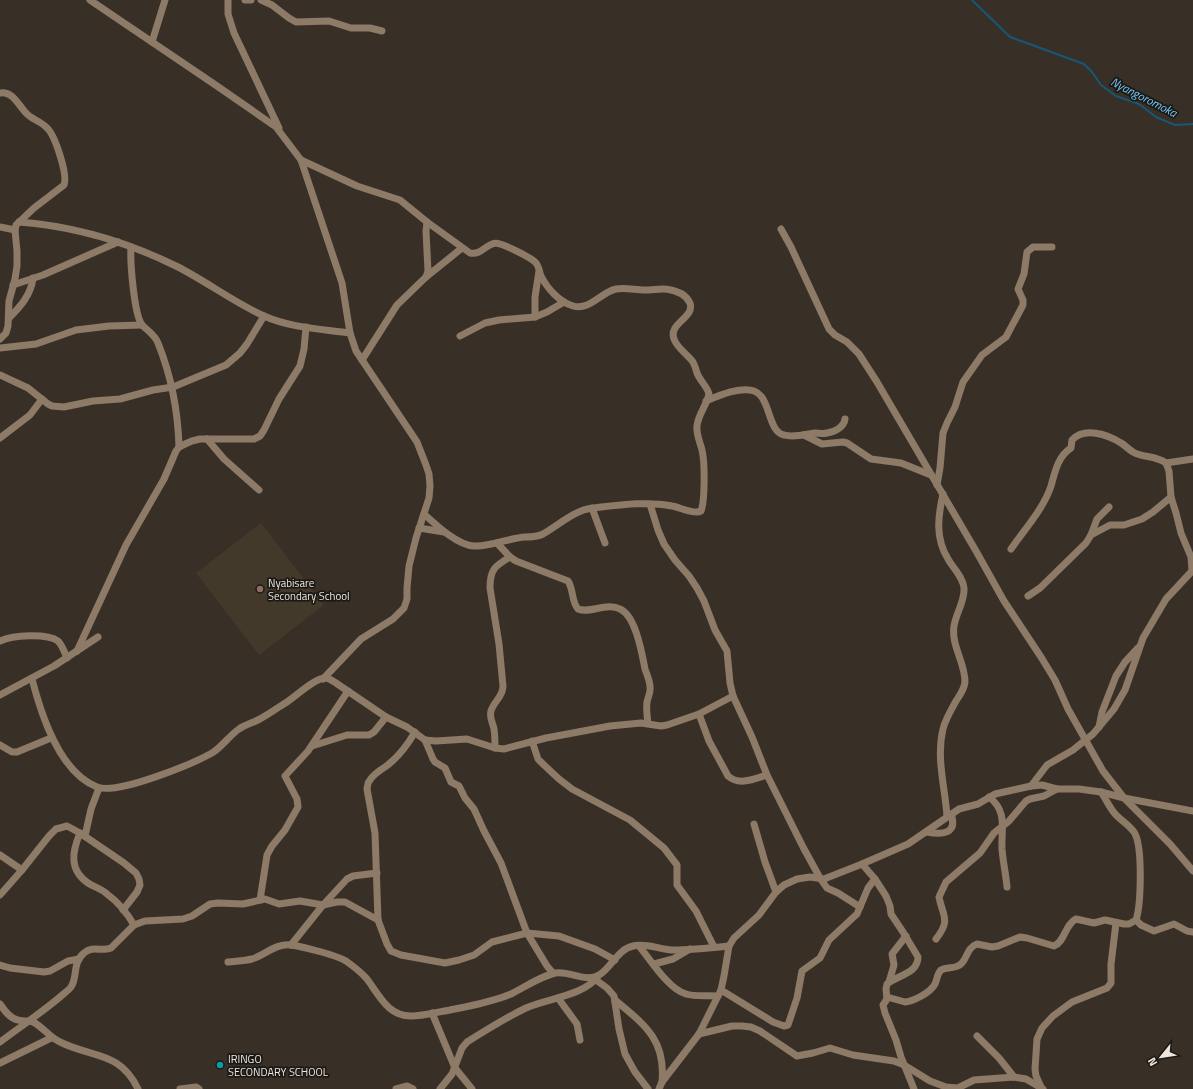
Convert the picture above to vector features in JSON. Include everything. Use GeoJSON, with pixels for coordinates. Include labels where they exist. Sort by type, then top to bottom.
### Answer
{"type":"FeatureCollection","features":[{"type":"Feature","properties":{"kind":"street"},"geometry":{"type":"LineString","coordinates":[[32,678],[42,716],[51,738],[76,772],[87,782],[98,788],[112,787],[146,779],[208,755],[219,748],[239,729],[258,720],[323,678],[361,639],[393,619],[404,608],[407,599],[407,578],[409,566],[429,498],[429,474],[417,442],[356,351],[350,333],[342,283],[301,160],[276,127],[90,0]]}},
{"type":"Feature","properties":{"kind":"street"},"geometry":{"type":"LineString","coordinates":[[152,42],[165,0]]}},
{"type":"Feature","properties":{"kind":"street"},"geometry":{"type":"LineString","coordinates":[[228,0],[228,14],[234,33],[282,134]]}},
{"type":"Feature","properties":{"kind":"street"},"geometry":{"type":"LineString","coordinates":[[245,0],[251,0]]}},
{"type":"Feature","properties":{"kind":"street"},"geometry":{"type":"LineString","coordinates":[[261,0],[272,5],[296,22],[329,21],[351,28],[370,28],[382,32]]}},
{"type":"Feature","properties":{"kind":"street"},"geometry":{"type":"LineString","coordinates":[[0,93],[3,92],[10,95],[27,115],[45,126],[50,131],[65,172],[66,180],[64,185],[34,208],[19,222],[15,230],[17,266],[9,301],[8,330],[0,339]]}},
{"type":"Feature","properties":{"kind":"street"},"geometry":{"type":"LineString","coordinates":[[301,160],[352,184],[400,200],[427,222],[470,253],[474,254],[480,252],[490,244],[501,244],[535,261],[541,276],[552,291],[564,302],[574,306],[583,307],[613,290],[620,288],[645,290],[668,288],[684,296],[690,302],[688,314],[674,330],[673,338],[695,366],[697,374],[708,391],[708,397],[700,413],[697,425],[697,435],[702,452],[704,475],[703,504],[701,511],[696,513],[681,508],[650,504],[592,508],[578,512],[539,536],[515,538],[497,543],[472,545],[444,532],[419,528]]}},
{"type":"Feature","properties":{"kind":"street"},"geometry":{"type":"LineString","coordinates":[[19,222],[60,227],[118,242],[176,266],[264,316],[287,324],[350,333]]}},
{"type":"Feature","properties":{"kind":"street"},"geometry":{"type":"LineString","coordinates":[[426,277],[428,270],[427,222]]}},
{"type":"Feature","properties":{"kind":"street"},"geometry":{"type":"LineString","coordinates":[[0,227],[7,227],[15,230]]}},
{"type":"Feature","properties":{"kind":"street"},"geometry":{"type":"LineString","coordinates":[[780,229],[791,247],[829,329],[835,335],[847,342],[859,354],[932,475],[1013,617],[1032,641],[1103,771],[1124,798],[1170,844],[1193,871]]}},
{"type":"Feature","properties":{"kind":"street"},"geometry":{"type":"LineString","coordinates":[[13,285],[43,275],[118,242]]}},
{"type":"Feature","properties":{"kind":"street"},"geometry":{"type":"LineString","coordinates":[[77,651],[126,545],[164,479],[179,447],[178,418],[173,387],[157,341],[142,325],[137,311],[132,275],[131,247]]}},
{"type":"Feature","properties":{"kind":"street"},"geometry":{"type":"LineString","coordinates":[[937,485],[943,433],[955,407],[963,382],[979,358],[1006,337],[1023,305],[1023,300],[1018,289],[1024,274],[1029,250],[1033,247],[1052,247]]}},
{"type":"Feature","properties":{"kind":"street"},"geometry":{"type":"LineString","coordinates":[[362,360],[397,305],[426,277],[462,248]]}},
{"type":"Feature","properties":{"kind":"street"},"geometry":{"type":"LineString","coordinates":[[535,317],[535,297],[539,271]]}},
{"type":"Feature","properties":{"kind":"street"},"geometry":{"type":"LineString","coordinates":[[9,318],[17,310],[32,287],[33,278]]}},
{"type":"Feature","properties":{"kind":"street"},"geometry":{"type":"LineString","coordinates":[[460,336],[485,323],[499,320],[535,317],[564,302]]}},
{"type":"Feature","properties":{"kind":"street"},"geometry":{"type":"LineString","coordinates":[[0,375],[28,388],[50,406],[64,407],[93,401],[120,399],[153,390],[173,387],[226,365],[232,361],[247,344],[264,316]]}},
{"type":"Feature","properties":{"kind":"street"},"geometry":{"type":"LineString","coordinates":[[0,348],[36,344],[76,330],[109,326],[142,325]]}},
{"type":"Feature","properties":{"kind":"street"},"geometry":{"type":"LineString","coordinates":[[179,447],[192,441],[207,439],[254,439],[260,436],[300,366],[304,349],[306,327]]}},
{"type":"Feature","properties":{"kind":"street"},"geometry":{"type":"LineString","coordinates":[[706,401],[720,395],[733,392],[748,390],[754,391],[762,397],[777,430],[784,435],[830,433],[841,427],[845,419]]}},
{"type":"Feature","properties":{"kind":"street"},"geometry":{"type":"LineString","coordinates":[[0,438],[30,415],[42,399]]}},
{"type":"Feature","properties":{"kind":"street"},"geometry":{"type":"LineString","coordinates":[[1011,549],[1038,510],[1050,487],[1060,460],[1071,448],[1071,442],[1075,437],[1086,433],[1100,434],[1114,438],[1133,452],[1155,458],[1166,463],[1193,459]]}},
{"type":"Feature","properties":{"kind":"street"},"geometry":{"type":"LineString","coordinates":[[804,435],[822,444],[847,443],[871,458],[901,463],[932,475]]}},
{"type":"Feature","properties":{"kind":"street"},"geometry":{"type":"LineString","coordinates":[[207,439],[224,459],[259,490]]}},
{"type":"Feature","properties":{"kind":"street"},"geometry":{"type":"LineString","coordinates":[[1031,786],[1047,766],[1086,741],[1114,709],[1126,690],[1143,638],[1166,599],[1193,571],[1191,557],[1181,533],[1171,497],[1169,471],[1166,463]]}},
{"type":"Feature","properties":{"kind":"street"},"geometry":{"type":"LineString","coordinates":[[927,832],[942,834],[947,833],[951,826],[952,817],[949,815],[941,770],[941,739],[945,723],[964,689],[965,682],[963,669],[955,646],[954,631],[954,626],[964,595],[964,587],[961,578],[947,557],[941,543],[938,527],[939,512],[943,494]]}},
{"type":"Feature","properties":{"kind":"street"},"geometry":{"type":"LineString","coordinates":[[1091,535],[1110,525],[1124,525],[1142,518],[1153,512],[1171,497]]}},
{"type":"Feature","properties":{"kind":"street"},"geometry":{"type":"LineString","coordinates":[[650,504],[664,544],[697,588],[704,600],[715,630],[725,646],[733,696],[752,737],[767,775],[820,878],[828,888],[860,907]]}},
{"type":"Feature","properties":{"kind":"street"},"geometry":{"type":"LineString","coordinates":[[1028,596],[1040,588],[1081,548],[1091,535],[1097,519],[1109,507]]}},
{"type":"Feature","properties":{"kind":"street"},"geometry":{"type":"LineString","coordinates":[[592,508],[605,543]]}},
{"type":"Feature","properties":{"kind":"street"},"geometry":{"type":"LineString","coordinates":[[424,514],[444,532]]}},
{"type":"Feature","properties":{"kind":"street"},"geometry":{"type":"LineString","coordinates":[[497,543],[510,557],[523,564],[568,581],[571,586],[575,604],[581,610],[611,607],[619,608],[625,612],[632,624],[642,649],[650,688],[647,706],[648,723]]}},
{"type":"Feature","properties":{"kind":"street"},"geometry":{"type":"LineString","coordinates":[[495,748],[494,730],[490,712],[503,692],[503,686],[490,580],[491,573],[497,564],[510,557]]}},
{"type":"Feature","properties":{"kind":"street"},"geometry":{"type":"LineString","coordinates":[[0,641],[18,636],[51,638],[58,642],[67,658]]}},
{"type":"Feature","properties":{"kind":"street"},"geometry":{"type":"LineString","coordinates":[[0,695],[67,658],[98,637]]}},
{"type":"Feature","properties":{"kind":"street"},"geometry":{"type":"LineString","coordinates":[[1099,727],[1102,712],[1116,676],[1140,646]]}},
{"type":"Feature","properties":{"kind":"street"},"geometry":{"type":"LineString","coordinates":[[323,678],[330,679],[386,717],[400,723],[425,740],[435,762],[445,768],[451,782],[459,786],[465,798],[474,809],[501,863],[528,933],[547,966],[554,974]]}},
{"type":"Feature","properties":{"kind":"street"},"geometry":{"type":"LineString","coordinates":[[260,900],[267,855],[272,846],[285,830],[298,807],[296,799],[285,776],[300,762],[312,746],[348,690]]}},
{"type":"Feature","properties":{"kind":"street"},"geometry":{"type":"LineString","coordinates":[[425,740],[436,741],[467,739],[495,748],[504,749],[532,741],[630,723],[648,723],[661,726],[699,714],[733,696]]}},
{"type":"Feature","properties":{"kind":"street"},"geometry":{"type":"LineString","coordinates":[[699,714],[709,742],[728,776],[740,781],[767,775]]}},
{"type":"Feature","properties":{"kind":"street"},"geometry":{"type":"LineString","coordinates":[[312,746],[347,735],[372,734],[386,717]]}},
{"type":"Feature","properties":{"kind":"street"},"geometry":{"type":"LineString","coordinates":[[415,732],[398,756],[371,778],[367,788],[375,833],[378,920],[391,951],[401,955],[438,962],[452,962],[474,955],[492,942],[528,933],[560,936],[595,949],[615,960]]}},
{"type":"Feature","properties":{"kind":"street"},"geometry":{"type":"LineString","coordinates":[[0,745],[12,752],[17,752],[51,738]]}},
{"type":"Feature","properties":{"kind":"street"},"geometry":{"type":"LineString","coordinates":[[532,741],[538,759],[559,779],[572,789],[630,820],[664,848],[677,865],[677,884],[696,911],[714,948]]}},
{"type":"Feature","properties":{"kind":"street"},"geometry":{"type":"LineString","coordinates":[[660,1086],[700,1034],[719,993],[724,976],[729,946],[737,935],[759,915],[776,892],[784,884],[797,878],[827,877],[862,864],[908,844],[963,807],[978,804],[989,797],[1002,792],[1031,786],[1042,785],[1057,789],[1079,789],[1101,792],[1124,798],[1193,811]]}},
{"type":"Feature","properties":{"kind":"street"},"geometry":{"type":"LineString","coordinates":[[98,788],[82,835],[74,851],[75,868],[79,875],[90,884],[107,893],[123,910],[134,925]]}},
{"type":"Feature","properties":{"kind":"street"},"geometry":{"type":"LineString","coordinates":[[936,939],[942,932],[946,920],[939,897],[941,890],[951,876],[980,853],[994,833],[1009,821],[1026,801],[1044,796],[1057,789]]}},
{"type":"Feature","properties":{"kind":"street"},"geometry":{"type":"LineString","coordinates":[[887,997],[905,1002],[928,992],[934,986],[940,971],[956,967],[961,964],[968,951],[977,944],[992,947],[1020,937],[1054,946],[1058,944],[1073,920],[1094,923],[1105,920],[1129,924],[1136,920],[1139,908],[1140,877],[1137,838],[1115,813],[1101,792]]}},
{"type":"Feature","properties":{"kind":"street"},"geometry":{"type":"LineString","coordinates":[[989,797],[996,802],[998,806],[1003,826],[1002,849],[1007,887]]}},
{"type":"Feature","properties":{"kind":"street"},"geometry":{"type":"LineString","coordinates":[[754,824],[765,862],[776,892]]}},
{"type":"Feature","properties":{"kind":"street"},"geometry":{"type":"LineString","coordinates":[[0,895],[49,836],[56,829],[67,826],[124,863],[136,873],[140,879],[140,885],[137,892],[123,910]]}},
{"type":"Feature","properties":{"kind":"street"},"geometry":{"type":"LineString","coordinates":[[0,855],[22,870]]}},
{"type":"Feature","properties":{"kind":"street"},"geometry":{"type":"LineString","coordinates":[[862,864],[875,879],[889,902],[891,914],[906,936],[918,960],[912,970],[889,982]]}},
{"type":"Feature","properties":{"kind":"street"},"geometry":{"type":"LineString","coordinates":[[291,945],[323,905],[347,879],[353,876],[377,873]]}},
{"type":"Feature","properties":{"kind":"street"},"geometry":{"type":"LineString","coordinates":[[639,946],[668,982],[680,992],[687,995],[719,993],[773,1022],[780,1025],[788,1025],[797,998],[802,971],[820,958],[829,940],[856,914],[868,888],[875,879]]}},
{"type":"Feature","properties":{"kind":"street"},"geometry":{"type":"LineString","coordinates":[[0,1042],[51,1004],[71,986],[79,959],[83,954],[92,948],[107,950],[134,925],[145,921],[184,919],[192,916],[210,904],[243,904],[265,899],[279,904],[300,901],[323,905],[345,902],[378,920]]}},
{"type":"Feature","properties":{"kind":"street"},"geometry":{"type":"LineString","coordinates":[[1136,920],[1141,925],[1154,931],[1174,924],[1187,931],[1193,932]]}},
{"type":"Feature","properties":{"kind":"street"},"geometry":{"type":"LineString","coordinates":[[1042,1088],[1036,1076],[1035,1069],[1037,1039],[1042,1028],[1053,1016],[1072,1002],[1107,988],[1111,982],[1111,964],[1116,923]]}},
{"type":"Feature","properties":{"kind":"street"},"geometry":{"type":"LineString","coordinates":[[906,936],[892,954],[894,965],[886,987],[887,997],[883,1004],[912,1088]]}},
{"type":"Feature","properties":{"kind":"street"},"geometry":{"type":"LineString","coordinates":[[228,962],[252,958],[284,945],[291,945],[329,955],[345,960],[366,978],[387,1007],[401,1015],[411,1016],[494,1000],[511,994],[538,979],[554,974],[566,973],[587,978],[597,978],[611,991],[615,1000],[618,1029],[625,1054],[634,1072],[648,1089]]}},
{"type":"Feature","properties":{"kind":"street"},"geometry":{"type":"LineString","coordinates":[[440,1089],[452,1074],[462,1048],[467,1042],[508,1017],[528,1008],[585,988],[627,948],[639,946],[671,950],[729,946]]}},
{"type":"Feature","properties":{"kind":"street"},"geometry":{"type":"LineString","coordinates":[[654,964],[674,959],[691,949]]}},
{"type":"Feature","properties":{"kind":"street"},"geometry":{"type":"LineString","coordinates":[[0,965],[10,968],[44,972],[56,969],[68,961],[79,959]]}},
{"type":"Feature","properties":{"kind":"street"},"geometry":{"type":"LineString","coordinates":[[558,998],[578,1024],[580,1040]]}},
{"type":"Feature","properties":{"kind":"street"},"geometry":{"type":"LineString","coordinates":[[615,1000],[645,1026],[658,1045],[663,1064],[660,1086]]}},
{"type":"Feature","properties":{"kind":"street"},"geometry":{"type":"LineString","coordinates":[[0,1004],[4,1010],[16,1020],[29,1021],[38,1026],[51,1038],[73,1047],[107,1057],[122,1065],[138,1089]]}},
{"type":"Feature","properties":{"kind":"street"},"geometry":{"type":"LineString","coordinates":[[432,1013],[455,1068],[472,1089]]}},
{"type":"Feature","properties":{"kind":"street"},"geometry":{"type":"LineString","coordinates":[[700,1034],[732,1026],[751,1027],[760,1031],[797,1056],[830,1048],[854,1055],[886,1059],[904,1065],[930,1081],[946,1087],[958,1088],[974,1080],[1014,1077],[1026,1079],[1042,1088]]}},
{"type":"Feature","properties":{"kind":"street"},"geometry":{"type":"LineString","coordinates":[[976,1036],[999,1058],[1014,1077]]}},
{"type":"Feature","properties":{"kind":"street"},"geometry":{"type":"LineString","coordinates":[[0,1063],[51,1038]]}},
{"type":"Feature","properties":{"kind":"street"},"geometry":{"type":"LineString","coordinates":[[396,1089],[407,1086],[414,1089]]}},
{"type":"Feature","properties":{"kind":"street"},"geometry":{"type":"LineString","coordinates":[[180,1089],[196,1087],[199,1089]]}},
{"type":"Feature","properties":{"kind":"shaded area","name":"Nyabisare Secondary School"},"geometry":{"type":"Polygon","coordinates":[[[261,523],[324,605],[259,655],[196,573],[261,523]]]}},
{"type":"Feature","properties":{"kind":"waterway","name":"Nyangoromoka"},"geometry":{"type":"LineString","coordinates":[[972,0],[1010,37],[1084,64],[1101,85],[1116,96],[1139,104],[1156,117],[1175,125],[1193,124]]}},
{"type":"Feature","properties":{"kind":"place","name":"Nyabisare Secondary School"},"geometry":{"type":"Point","coordinates":[260,589]}},
{"type":"Feature","properties":{"kind":"place","name":"IRINGO SECONDARY SCHOOL"},"geometry":{"type":"Point","coordinates":[220,1065]}}]}
